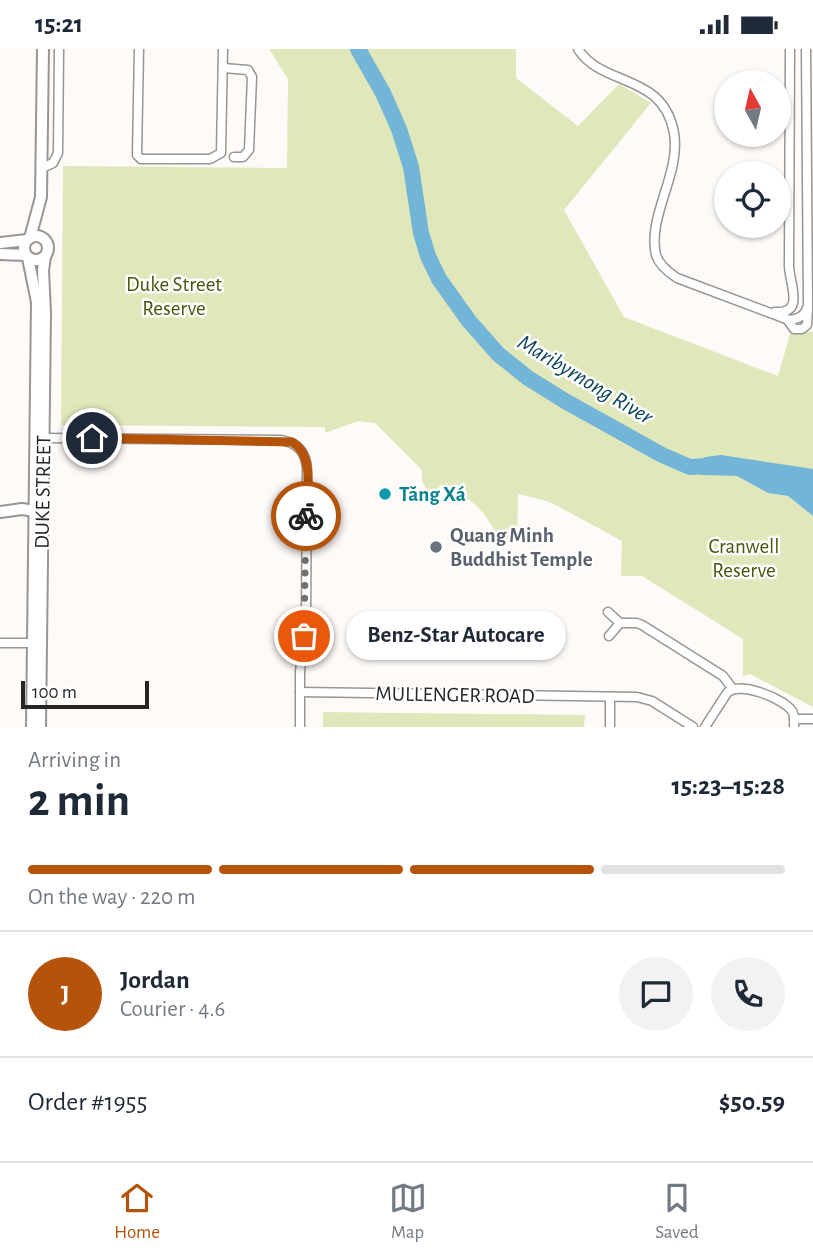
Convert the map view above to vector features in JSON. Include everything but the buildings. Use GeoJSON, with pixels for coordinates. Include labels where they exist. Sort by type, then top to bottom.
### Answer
{"type":"FeatureCollection","features":[{"type":"Feature","properties":{"kind":"street"},"geometry":{"type":"LineString","coordinates":[[27,256],[24,247],[29,239],[41,197],[43,49]]}},
{"type":"Feature","properties":{"kind":"street"},"geometry":{"type":"LineString","coordinates":[[42,167],[53,163],[58,153],[58,49]]}},
{"type":"Feature","properties":{"kind":"street"},"geometry":{"type":"LineString","coordinates":[[139,49],[135,151],[141,159],[210,159],[221,153],[223,49]]}},
{"type":"Feature","properties":{"kind":"street"},"geometry":{"type":"LineString","coordinates":[[578,49],[583,57],[594,65],[651,93],[670,120],[675,155],[656,238],[656,256],[665,270],[677,278],[787,319],[801,317],[808,305],[806,49]]}},
{"type":"Feature","properties":{"kind":"street"},"geometry":{"type":"LineString","coordinates":[[762,310],[788,312],[794,300],[789,267],[790,49]]}},
{"type":"Feature","properties":{"kind":"street"},"geometry":{"type":"LineString","coordinates":[[223,68],[247,70],[252,77],[249,150],[243,157],[234,157]]}},
{"type":"Feature","properties":{"kind":"street"},"geometry":{"type":"LineString","coordinates":[[0,254],[27,256],[36,261],[45,257],[49,248],[41,226],[45,202],[42,167]]}},
{"type":"Feature","properties":{"kind":"street"},"geometry":{"type":"LineString","coordinates":[[0,243],[38,236],[46,240]]}},
{"type":"Feature","properties":{"kind":"street","name":"DUKE STREET"},"geometry":{"type":"LineString","coordinates":[[27,256],[37,302],[40,437]]}},
{"type":"Feature","properties":{"kind":"street","name":"DUKE STREET"},"geometry":{"type":"LineString","coordinates":[[40,727],[37,643],[38,513],[45,257]]}},
{"type":"Feature","properties":{"kind":"street"},"geometry":{"type":"LineString","coordinates":[[40,437],[281,440],[292,442],[299,447],[305,456],[307,469],[306,615],[300,727]]}},
{"type":"Feature","properties":{"kind":"street"},"geometry":{"type":"LineString","coordinates":[[0,513],[38,513]]}},
{"type":"Feature","properties":{"kind":"street"},"geometry":{"type":"LineString","coordinates":[[608,613],[620,623],[642,625],[723,676],[732,688]]}},
{"type":"Feature","properties":{"kind":"street"},"geometry":{"type":"LineString","coordinates":[[609,636],[620,623]]}},
{"type":"Feature","properties":{"kind":"street"},"geometry":{"type":"LineString","coordinates":[[0,643],[37,643]]}},
{"type":"Feature","properties":{"kind":"street","name":"DUKE STREET"},"geometry":{"type":"LineString","coordinates":[[32,727],[37,643]]}},
{"type":"Feature","properties":{"kind":"street"},"geometry":{"type":"LineString","coordinates":[[732,688],[749,687],[783,704],[792,711],[794,723],[813,719]]}},
{"type":"Feature","properties":{"kind":"street"},"geometry":{"type":"LineString","coordinates":[[705,727],[732,688]]}},
{"type":"Feature","properties":{"kind":"street","name":"MULLENGER ROAD"},"geometry":{"type":"LineString","coordinates":[[300,692],[637,697],[652,701],[693,727]]}},
{"type":"Feature","properties":{"kind":"street"},"geometry":{"type":"LineString","coordinates":[[610,697],[610,727]]}},
{"type":"Feature","properties":{"kind":"green space"},"geometry":{"type":"Polygon","coordinates":[[[269,49],[516,49],[516,78],[578,126],[619,84],[651,103],[564,210],[624,317],[778,376],[791,331],[813,332],[813,487],[762,468],[701,475],[737,476],[768,493],[788,496],[813,516],[813,707],[750,674],[743,676],[743,639],[642,576],[621,576],[622,541],[550,502],[518,494],[517,541],[499,540],[489,521],[469,499],[440,485],[437,492],[428,492],[422,481],[422,470],[375,423],[358,421],[325,433],[325,427],[61,425],[63,166],[287,168],[288,79],[269,49]]]}},
{"type":"Feature","properties":{"kind":"green space"},"geometry":{"type":"Polygon","coordinates":[[[323,712],[585,715],[584,727],[323,727],[323,712]]]}},
{"type":"Feature","properties":{"kind":"water"},"geometry":{"type":"Polygon","coordinates":[[[721,455],[813,469],[813,516],[788,496],[768,493],[737,476],[701,475],[690,467],[705,457],[721,455]]]}},
{"type":"Feature","properties":{"kind":"waterway","name":"Maribyrnong River"},"geometry":{"type":"LineString","coordinates":[[358,49],[383,93],[399,129],[411,167],[421,233],[428,256],[439,279],[469,321],[498,354],[528,378],[565,401],[662,455],[690,467],[710,466]]}},
{"type":"Feature","properties":{"kind":"way so far"},"geometry":{"type":"LineString","coordinates":[[304,636],[306,516]]}},
{"type":"Feature","properties":{"kind":"place","name":"Tăng Xá"},"geometry":{"type":"Point","coordinates":[385,494]}},
{"type":"Feature","properties":{"kind":"place","name":"Quang Minh Buddhist Temple"},"geometry":{"type":"Point","coordinates":[436,547]}},
{"type":"Feature","properties":{"kind":"place","name":"Benz-Star Autocare"},"geometry":{"type":"Point","coordinates":[304,636]}},
{"type":"Feature","properties":{"kind":"route"},"geometry":{"type":"LineString","coordinates":[[92,438],[292,442],[302,451],[307,462],[306,516]]}},
{"type":"Feature","properties":{"kind":"park label","name":"Duke Street Reserve"},"geometry":{"type":"Point","coordinates":[174,296]}},
{"type":"Feature","properties":{"kind":"park label","name":"Cranwell Reserve"},"geometry":{"type":"Point","coordinates":[744,558]}}]}
